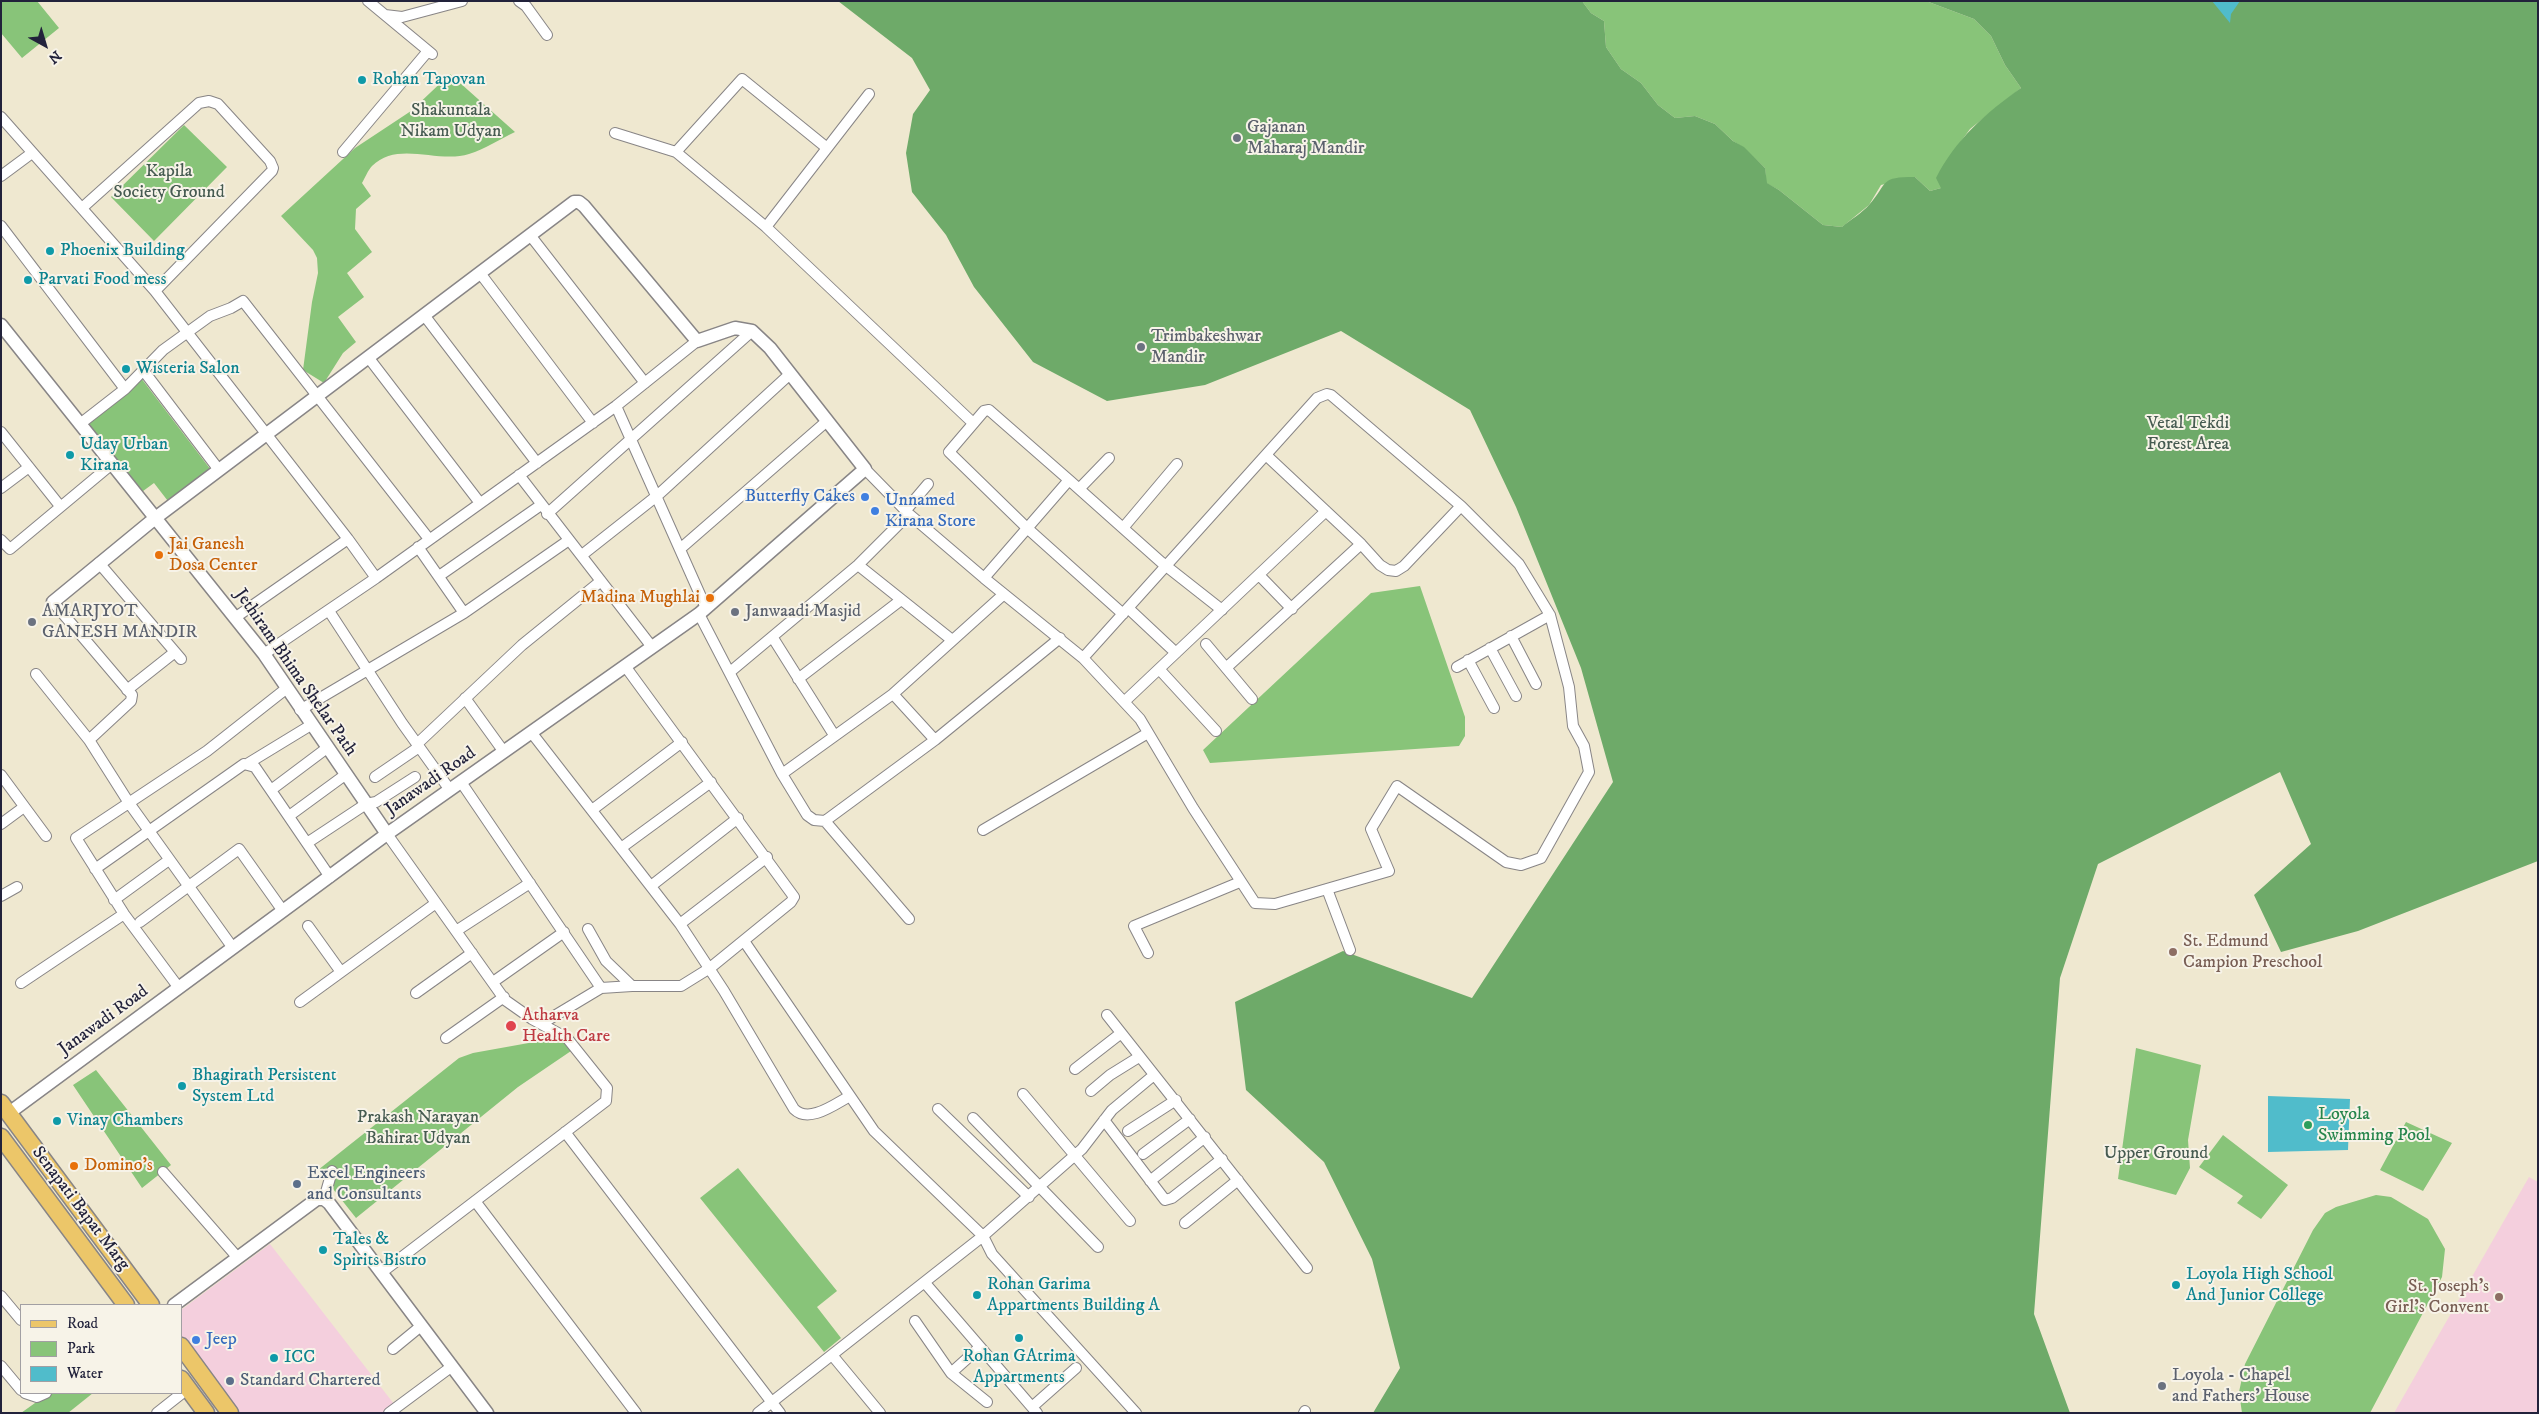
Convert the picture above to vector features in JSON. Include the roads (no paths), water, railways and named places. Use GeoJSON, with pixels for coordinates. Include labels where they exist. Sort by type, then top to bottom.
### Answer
{"type":"FeatureCollection","features":[{"type":"Feature","properties":{"kind":"main road","name":"Senapati Bapat Marg"},"geometry":{"type":"LineString","coordinates":[[4,1112],[150,1304]]}},
{"type":"Feature","properties":{"kind":"main road","name":"Senapati Bapat Marg"},"geometry":{"type":"LineString","coordinates":[[1,1137],[125,1304]]}},
{"type":"Feature","properties":{"kind":"main road"},"geometry":{"type":"LineString","coordinates":[[182,1347],[230,1413]]}},
{"type":"Feature","properties":{"kind":"main road"},"geometry":{"type":"LineString","coordinates":[[182,1388],[206,1413]]}},
{"type":"Feature","properties":{"kind":"street"},"geometry":{"type":"LineString","coordinates":[[343,152],[430,53],[368,1]]}},
{"type":"Feature","properties":{"kind":"street"},"geometry":{"type":"LineString","coordinates":[[384,14],[402,17],[462,1]]}},
{"type":"Feature","properties":{"kind":"street"},"geometry":{"type":"LineString","coordinates":[[519,1],[526,6],[547,35]]}},
{"type":"Feature","properties":{"kind":"street"},"geometry":{"type":"LineString","coordinates":[[676,152],[742,78],[827,148]]}},
{"type":"Feature","properties":{"kind":"street"},"geometry":{"type":"LineString","coordinates":[[766,227],[869,94]]}},
{"type":"Feature","properties":{"kind":"street"},"geometry":{"type":"LineString","coordinates":[[82,208],[199,103],[218,104],[270,161],[273,168],[272,172],[156,291]]}},
{"type":"Feature","properties":{"kind":"street"},"geometry":{"type":"LineString","coordinates":[[1,117],[156,291],[348,539],[376,578]]}},
{"type":"Feature","properties":{"kind":"street"},"geometry":{"type":"LineString","coordinates":[[615,133],[676,152],[766,227],[973,423]]}},
{"type":"Feature","properties":{"kind":"street"},"geometry":{"type":"LineString","coordinates":[[1,176],[32,153]]}},
{"type":"Feature","properties":{"kind":"street"},"geometry":{"type":"LineString","coordinates":[[89,740],[131,701],[132,695],[53,602],[154,518],[574,202],[579,202],[698,341]]}},
{"type":"Feature","properties":{"kind":"street"},"geometry":{"type":"LineString","coordinates":[[1,226],[125,389]]}},
{"type":"Feature","properties":{"kind":"street"},"geometry":{"type":"LineString","coordinates":[[530,235],[645,383]]}},
{"type":"Feature","properties":{"kind":"street"},"geometry":{"type":"LineString","coordinates":[[480,274],[593,423]]}},
{"type":"Feature","properties":{"kind":"street"},"geometry":{"type":"LineString","coordinates":[[80,424],[125,389],[163,350],[210,316],[232,308],[243,301],[429,538]]}},
{"type":"Feature","properties":{"kind":"street"},"geometry":{"type":"LineString","coordinates":[[424,315],[537,463]]}},
{"type":"Feature","properties":{"kind":"street","name":"Jethiram Bhima Shelar Path"},"geometry":{"type":"LineString","coordinates":[[1,325],[154,518],[236,617],[264,654],[300,710],[387,834]]}},
{"type":"Feature","properties":{"kind":"street"},"geometry":{"type":"LineString","coordinates":[[264,654],[376,578],[429,538],[593,423],[698,341],[735,328],[752,331],[770,348],[865,469],[908,512],[984,578],[1083,658],[1140,719],[1250,898],[1260,904],[1275,904],[1389,871],[1371,828],[1397,786],[1506,862],[1521,865],[1541,858],[1589,772],[1584,746],[1573,726],[1569,687],[1550,615],[1519,564],[1461,506],[1331,395],[1327,394],[1317,398],[1083,658]]}},
{"type":"Feature","properties":{"kind":"street"},"geometry":{"type":"LineString","coordinates":[[547,514],[752,331]]}},
{"type":"Feature","properties":{"kind":"street"},"geometry":{"type":"LineString","coordinates":[[368,357],[480,503]]}},
{"type":"Feature","properties":{"kind":"street"},"geometry":{"type":"LineString","coordinates":[[143,370],[219,470]]}},
{"type":"Feature","properties":{"kind":"street"},"geometry":{"type":"LineString","coordinates":[[582,555],[658,495],[790,374]]}},
{"type":"Feature","properties":{"kind":"street"},"geometry":{"type":"LineString","coordinates":[[616,406],[630,440],[658,495],[703,611],[730,672],[782,774],[809,817],[825,821],[909,919]]}},
{"type":"Feature","properties":{"kind":"street"},"geometry":{"type":"LineString","coordinates":[[1176,653],[1027,528],[949,452],[984,411],[989,410],[1167,566],[1222,610]]}},
{"type":"Feature","properties":{"kind":"street"},"geometry":{"type":"LineString","coordinates":[[680,549],[827,421]]}},
{"type":"Feature","properties":{"kind":"street"},"geometry":{"type":"LineString","coordinates":[[1,432],[60,506]]}},
{"type":"Feature","properties":{"kind":"street"},"geometry":{"type":"LineString","coordinates":[[1266,455],[1361,544],[1380,565],[1388,570],[1396,571],[1404,566],[1461,506]]}},
{"type":"Feature","properties":{"kind":"street"},"geometry":{"type":"LineString","coordinates":[[1079,489],[1109,458]]}},
{"type":"Feature","properties":{"kind":"street"},"geometry":{"type":"LineString","coordinates":[[1,540],[10,549],[112,464]]}},
{"type":"Feature","properties":{"kind":"street"},"geometry":{"type":"LineString","coordinates":[[1123,528],[1177,464]]}},
{"type":"Feature","properties":{"kind":"street"},"geometry":{"type":"LineString","coordinates":[[1,488],[29,467]]}},
{"type":"Feature","properties":{"kind":"street","name":"Janawadi Road"},"geometry":{"type":"LineString","coordinates":[[4,1112],[179,988],[387,834],[703,611],[865,469]]}},
{"type":"Feature","properties":{"kind":"street"},"geometry":{"type":"LineString","coordinates":[[519,475],[547,514],[582,555],[652,647]]}},
{"type":"Feature","properties":{"kind":"street"},"geometry":{"type":"LineString","coordinates":[[984,578],[1069,480]]}},
{"type":"Feature","properties":{"kind":"street"},"geometry":{"type":"LineString","coordinates":[[730,672],[858,565],[908,512],[928,484]]}},
{"type":"Feature","properties":{"kind":"street"},"geometry":{"type":"LineString","coordinates":[[439,576],[541,506]]}},
{"type":"Feature","properties":{"kind":"street"},"geometry":{"type":"LineString","coordinates":[[1124,702],[1326,511]]}},
{"type":"Feature","properties":{"kind":"street"},"geometry":{"type":"LineString","coordinates":[[236,617],[348,539]]}},
{"type":"Feature","properties":{"kind":"street"},"geometry":{"type":"LineString","coordinates":[[300,710],[464,613],[569,540]]}},
{"type":"Feature","properties":{"kind":"street"},"geometry":{"type":"LineString","coordinates":[[1226,668],[1292,610],[1361,544]]}},
{"type":"Feature","properties":{"kind":"street"},"geometry":{"type":"LineString","coordinates":[[418,547],[464,613]]}},
{"type":"Feature","properties":{"kind":"street"},"geometry":{"type":"LineString","coordinates":[[99,563],[178,655],[127,690]]}},
{"type":"Feature","properties":{"kind":"street"},"geometry":{"type":"LineString","coordinates":[[858,565],[952,640]]}},
{"type":"Feature","properties":{"kind":"street"},"geometry":{"type":"LineString","coordinates":[[1259,575],[1292,610]]}},
{"type":"Feature","properties":{"kind":"street"},"geometry":{"type":"LineString","coordinates":[[375,777],[418,745],[522,645],[601,581]]}},
{"type":"Feature","properties":{"kind":"street"},"geometry":{"type":"LineString","coordinates":[[782,774],[893,694],[1004,594]]}},
{"type":"Feature","properties":{"kind":"street"},"geometry":{"type":"LineString","coordinates":[[798,678],[901,600]]}},
{"type":"Feature","properties":{"kind":"street"},"geometry":{"type":"LineString","coordinates":[[329,611],[418,745],[455,786],[530,883],[601,988]]}},
{"type":"Feature","properties":{"kind":"street"},"geometry":{"type":"LineString","coordinates":[[1457,667],[1550,615]]}},
{"type":"Feature","properties":{"kind":"street"},"geometry":{"type":"LineString","coordinates":[[1511,636],[1536,684]]}},
{"type":"Feature","properties":{"kind":"street"},"geometry":{"type":"LineString","coordinates":[[773,638],[834,735]]}},
{"type":"Feature","properties":{"kind":"street"},"geometry":{"type":"LineString","coordinates":[[825,821],[935,740],[1060,638]]}},
{"type":"Feature","properties":{"kind":"street"},"geometry":{"type":"LineString","coordinates":[[1206,644],[1252,699]]}},
{"type":"Feature","properties":{"kind":"street"},"geometry":{"type":"LineString","coordinates":[[1490,648],[1516,696]]}},
{"type":"Feature","properties":{"kind":"street"},"geometry":{"type":"LineString","coordinates":[[1468,660],[1494,708]]}},
{"type":"Feature","properties":{"kind":"street"},"geometry":{"type":"LineString","coordinates":[[541,1024],[601,988],[681,986],[710,968],[793,900],[794,894],[625,666]]}},
{"type":"Feature","properties":{"kind":"street"},"geometry":{"type":"LineString","coordinates":[[1159,669],[1216,730]]}},
{"type":"Feature","properties":{"kind":"street"},"geometry":{"type":"LineString","coordinates":[[36,674],[89,740],[129,804],[233,948]]}},
{"type":"Feature","properties":{"kind":"street"},"geometry":{"type":"LineString","coordinates":[[179,988],[114,900],[76,838],[207,751],[286,688]]}},
{"type":"Feature","properties":{"kind":"street"},"geometry":{"type":"LineString","coordinates":[[893,694],[935,740]]}},
{"type":"Feature","properties":{"kind":"street"},"geometry":{"type":"LineString","coordinates":[[465,698],[504,752]]}},
{"type":"Feature","properties":{"kind":"street"},"geometry":{"type":"LineString","coordinates":[[95,870],[247,764],[311,725]]}},
{"type":"Feature","properties":{"kind":"street"},"geometry":{"type":"LineString","coordinates":[[531,732],[680,924],[710,968],[797,1113],[811,1115],[850,1096]]}},
{"type":"Feature","properties":{"kind":"street"},"geometry":{"type":"LineString","coordinates":[[983,830],[1148,733]]}},
{"type":"Feature","properties":{"kind":"street"},"geometry":{"type":"LineString","coordinates":[[592,810],[682,742]]}},
{"type":"Feature","properties":{"kind":"street"},"geometry":{"type":"LineString","coordinates":[[271,790],[327,748]]}},
{"type":"Feature","properties":{"kind":"street"},"geometry":{"type":"LineString","coordinates":[[247,764],[256,767],[330,877]]}},
{"type":"Feature","properties":{"kind":"street"},"geometry":{"type":"LineString","coordinates":[[1,775],[46,836]]}},
{"type":"Feature","properties":{"kind":"street"},"geometry":{"type":"LineString","coordinates":[[289,816],[346,775]]}},
{"type":"Feature","properties":{"kind":"street"},"geometry":{"type":"LineString","coordinates":[[307,843],[366,804],[376,802],[415,777]]}},
{"type":"Feature","properties":{"kind":"street"},"geometry":{"type":"LineString","coordinates":[[621,848],[711,782]]}},
{"type":"Feature","properties":{"kind":"street"},"geometry":{"type":"LineString","coordinates":[[1,824],[24,808]]}},
{"type":"Feature","properties":{"kind":"street"},"geometry":{"type":"LineString","coordinates":[[651,886],[738,818]]}},
{"type":"Feature","properties":{"kind":"street"},"geometry":{"type":"LineString","coordinates":[[381,1273],[606,1100],[607,1088],[566,1038],[541,1024],[504,998],[387,834]]}},
{"type":"Feature","properties":{"kind":"street"},"geometry":{"type":"LineString","coordinates":[[140,922],[239,849],[284,911]]}},
{"type":"Feature","properties":{"kind":"street"},"geometry":{"type":"LineString","coordinates":[[680,924],[766,856]]}},
{"type":"Feature","properties":{"kind":"street"},"geometry":{"type":"LineString","coordinates":[[114,900],[170,860]]}},
{"type":"Feature","properties":{"kind":"street"},"geometry":{"type":"LineString","coordinates":[[1148,953],[1134,926],[1240,882]]}},
{"type":"Feature","properties":{"kind":"street"},"geometry":{"type":"LineString","coordinates":[[456,931],[530,883]]}},
{"type":"Feature","properties":{"kind":"street"},"geometry":{"type":"LineString","coordinates":[[1,896],[17,887]]}},
{"type":"Feature","properties":{"kind":"street"},"geometry":{"type":"LineString","coordinates":[[1327,889],[1350,950]]}},
{"type":"Feature","properties":{"kind":"street"},"geometry":{"type":"LineString","coordinates":[[300,1002],[436,903]]}},
{"type":"Feature","properties":{"kind":"street"},"geometry":{"type":"LineString","coordinates":[[21,983],[124,914]]}},
{"type":"Feature","properties":{"kind":"street"},"geometry":{"type":"LineString","coordinates":[[308,926],[341,972]]}},
{"type":"Feature","properties":{"kind":"street"},"geometry":{"type":"LineString","coordinates":[[588,929],[606,961],[632,986]]}},
{"type":"Feature","properties":{"kind":"street"},"geometry":{"type":"LineString","coordinates":[[492,982],[564,932]]}},
{"type":"Feature","properties":{"kind":"street"},"geometry":{"type":"LineString","coordinates":[[744,941],[874,1131],[983,1236],[992,1254],[1136,1413]]}},
{"type":"Feature","properties":{"kind":"street"},"geometry":{"type":"LineString","coordinates":[[416,993],[472,953]]}},
{"type":"Feature","properties":{"kind":"street"},"geometry":{"type":"LineString","coordinates":[[446,1038],[504,998]]}},
{"type":"Feature","properties":{"kind":"street"},"geometry":{"type":"LineString","coordinates":[[1107,1015],[1120,1034],[1176,1100],[1307,1268]]}},
{"type":"Feature","properties":{"kind":"street"},"geometry":{"type":"LineString","coordinates":[[1075,1069],[1120,1034]]}},
{"type":"Feature","properties":{"kind":"street"},"geometry":{"type":"LineString","coordinates":[[1091,1091],[1110,1075],[1139,1057]]}},
{"type":"Feature","properties":{"kind":"street"},"geometry":{"type":"LineString","coordinates":[[758,1413],[925,1283],[1029,1197],[1075,1155],[1112,1110],[1154,1075]]}},
{"type":"Feature","properties":{"kind":"street"},"geometry":{"type":"LineString","coordinates":[[1023,1094],[1130,1221]]}},
{"type":"Feature","properties":{"kind":"street"},"geometry":{"type":"LineString","coordinates":[[1128,1131],[1176,1100]]}},
{"type":"Feature","properties":{"kind":"street"},"geometry":{"type":"LineString","coordinates":[[938,1109],[1029,1197]]}},
{"type":"Feature","properties":{"kind":"street"},"geometry":{"type":"LineString","coordinates":[[973,1118],[1098,1246]]}},
{"type":"Feature","properties":{"kind":"street"},"geometry":{"type":"LineString","coordinates":[[1143,1154],[1190,1119]]}},
{"type":"Feature","properties":{"kind":"street"},"geometry":{"type":"LineString","coordinates":[[1104,1120],[1163,1198],[1170,1199],[1222,1159]]}},
{"type":"Feature","properties":{"kind":"street"},"geometry":{"type":"LineString","coordinates":[[565,1132],[780,1413]]}},
{"type":"Feature","properties":{"kind":"street"},"geometry":{"type":"LineString","coordinates":[[1150,1181],[1205,1138]]}},
{"type":"Feature","properties":{"kind":"street"},"geometry":{"type":"LineString","coordinates":[[324,1199],[332,1171]]}},
{"type":"Feature","properties":{"kind":"street"},"geometry":{"type":"LineString","coordinates":[[163,1172],[238,1258]]}},
{"type":"Feature","properties":{"kind":"street"},"geometry":{"type":"LineString","coordinates":[[1185,1223],[1238,1180]]}},
{"type":"Feature","properties":{"kind":"street"},"geometry":{"type":"LineString","coordinates":[[175,1304],[317,1199],[324,1199],[330,1203],[487,1413]]}},
{"type":"Feature","properties":{"kind":"street"},"geometry":{"type":"LineString","coordinates":[[475,1201],[636,1413]]}},
{"type":"Feature","properties":{"kind":"street"},"geometry":{"type":"LineString","coordinates":[[925,1283],[1035,1410],[1076,1368]]}},
{"type":"Feature","properties":{"kind":"street"},"geometry":{"type":"LineString","coordinates":[[1,1296],[20,1319]]}},
{"type":"Feature","properties":{"kind":"street"},"geometry":{"type":"LineString","coordinates":[[915,1321],[951,1373],[987,1402]]}},
{"type":"Feature","properties":{"kind":"street"},"geometry":{"type":"LineString","coordinates":[[393,1349],[421,1326]]}},
{"type":"Feature","properties":{"kind":"street"},"geometry":{"type":"LineString","coordinates":[[951,1373],[980,1347]]}},
{"type":"Feature","properties":{"kind":"street"},"geometry":{"type":"LineString","coordinates":[[832,1355],[880,1413]]}},
{"type":"Feature","properties":{"kind":"street"},"geometry":{"type":"LineString","coordinates":[[1,1366],[20,1389]]}},
{"type":"Feature","properties":{"kind":"street"},"geometry":{"type":"LineString","coordinates":[[390,1413],[451,1367]]}},
{"type":"Feature","properties":{"kind":"street"},"geometry":{"type":"LineString","coordinates":[[28,1394],[37,1397],[44,1394]]}},
{"type":"Feature","properties":{"kind":"street"},"geometry":{"type":"LineString","coordinates":[[157,1413],[175,1394]]}},
{"type":"Feature","properties":{"kind":"water"},"geometry":{"type":"Polygon","coordinates":[[[2212,1],[2240,1],[2231,14],[2230,23],[2212,1]]]}},
{"type":"Feature","properties":{"kind":"water","name":"Loyola Swimming Pool"},"geometry":{"type":"Polygon","coordinates":[[[2268,1096],[2350,1099],[2348,1150],[2268,1152],[2268,1096]]]}},
{"type":"Feature","properties":{"kind":"place","name":"Rohan Tapovan"},"geometry":{"type":"Point","coordinates":[362,80]}},
{"type":"Feature","properties":{"kind":"place","name":"Gajanan Maharaj Mandir"},"geometry":{"type":"Point","coordinates":[1237,138]}},
{"type":"Feature","properties":{"kind":"place","name":"Phoenix Building"},"geometry":{"type":"Point","coordinates":[50,251]}},
{"type":"Feature","properties":{"kind":"place","name":"Parvati Food mess"},"geometry":{"type":"Point","coordinates":[28,280]}},
{"type":"Feature","properties":{"kind":"place","name":"Trimbakeshwar Mandir"},"geometry":{"type":"Point","coordinates":[1141,347]}},
{"type":"Feature","properties":{"kind":"place","name":"Wisteria Salon"},"geometry":{"type":"Point","coordinates":[126,369]}},
{"type":"Feature","properties":{"kind":"place","name":"Uday Urban Kirana"},"geometry":{"type":"Point","coordinates":[70,455]}},
{"type":"Feature","properties":{"kind":"place","name":"Butterfly Cakes"},"geometry":{"type":"Point","coordinates":[865,497]}},
{"type":"Feature","properties":{"kind":"place","name":"Unnamed Kirana Store"},"geometry":{"type":"Point","coordinates":[875,511]}},
{"type":"Feature","properties":{"kind":"place","name":"Jai Ganesh Dosa Center"},"geometry":{"type":"Point","coordinates":[159,555]}},
{"type":"Feature","properties":{"kind":"place","name":"Madina Mughlai"},"geometry":{"type":"Point","coordinates":[710,598]}},
{"type":"Feature","properties":{"kind":"place","name":"Janwaadi Masjid"},"geometry":{"type":"Point","coordinates":[735,612]}},
{"type":"Feature","properties":{"kind":"place","name":"AMARJYOT GANESH MANDIR"},"geometry":{"type":"Point","coordinates":[32,622]}},
{"type":"Feature","properties":{"kind":"place","name":"St. Edmund Campion Preschool"},"geometry":{"type":"Point","coordinates":[2173,952]}},
{"type":"Feature","properties":{"kind":"place","name":"Atharva Health Care"},"geometry":{"type":"Point","coordinates":[511,1026]}},
{"type":"Feature","properties":{"kind":"place","name":"Bhagirath Persistent System Ltd"},"geometry":{"type":"Point","coordinates":[182,1086]}},
{"type":"Feature","properties":{"kind":"place","name":"Vinay Chambers"},"geometry":{"type":"Point","coordinates":[57,1121]}},
{"type":"Feature","properties":{"kind":"place","name":"Loyola Swimming Pool"},"geometry":{"type":"Point","coordinates":[2308,1125]}},
{"type":"Feature","properties":{"kind":"place","name":"Domino's"},"geometry":{"type":"Point","coordinates":[74,1166]}},
{"type":"Feature","properties":{"kind":"place","name":"Excel Engineers and Consultants"},"geometry":{"type":"Point","coordinates":[297,1184]}},
{"type":"Feature","properties":{"kind":"place","name":"Tales & Spirits Bistro"},"geometry":{"type":"Point","coordinates":[323,1250]}},
{"type":"Feature","properties":{"kind":"place","name":"Loyola High School And Junior College"},"geometry":{"type":"Point","coordinates":[2176,1285]}},
{"type":"Feature","properties":{"kind":"place","name":"Rohan Garima Appartments Building A"},"geometry":{"type":"Point","coordinates":[977,1295]}},
{"type":"Feature","properties":{"kind":"place","name":"St. Joseph's Girl's Convent"},"geometry":{"type":"Point","coordinates":[2499,1297]}},
{"type":"Feature","properties":{"kind":"place","name":"Rohan GAtrima Appartments"},"geometry":{"type":"Point","coordinates":[1019,1338]}},
{"type":"Feature","properties":{"kind":"place","name":"Jeep"},"geometry":{"type":"Point","coordinates":[196,1340]}},
{"type":"Feature","properties":{"kind":"place","name":"ICC"},"geometry":{"type":"Point","coordinates":[274,1358]}},
{"type":"Feature","properties":{"kind":"place","name":"Standard Chartered"},"geometry":{"type":"Point","coordinates":[230,1381]}},
{"type":"Feature","properties":{"kind":"place","name":"Loyola - Chapel and Fathers' House"},"geometry":{"type":"Point","coordinates":[2162,1386]}},
{"type":"Feature","properties":{"kind":"park label","name":"Shakuntala Nikam Udyan"},"geometry":{"type":"Point","coordinates":[451,121]}},
{"type":"Feature","properties":{"kind":"park label","name":"Kapila Society Ground"},"geometry":{"type":"Point","coordinates":[169,182]}},
{"type":"Feature","properties":{"kind":"park label","name":"Vetal Tekdi Forest Area"},"geometry":{"type":"Point","coordinates":[2188,434]}},
{"type":"Feature","properties":{"kind":"park label","name":"Prakash Narayan Bahirat Udyan"},"geometry":{"type":"Point","coordinates":[418,1128]}},
{"type":"Feature","properties":{"kind":"park label","name":"Upper Ground"},"geometry":{"type":"Point","coordinates":[2156,1154]}}]}
